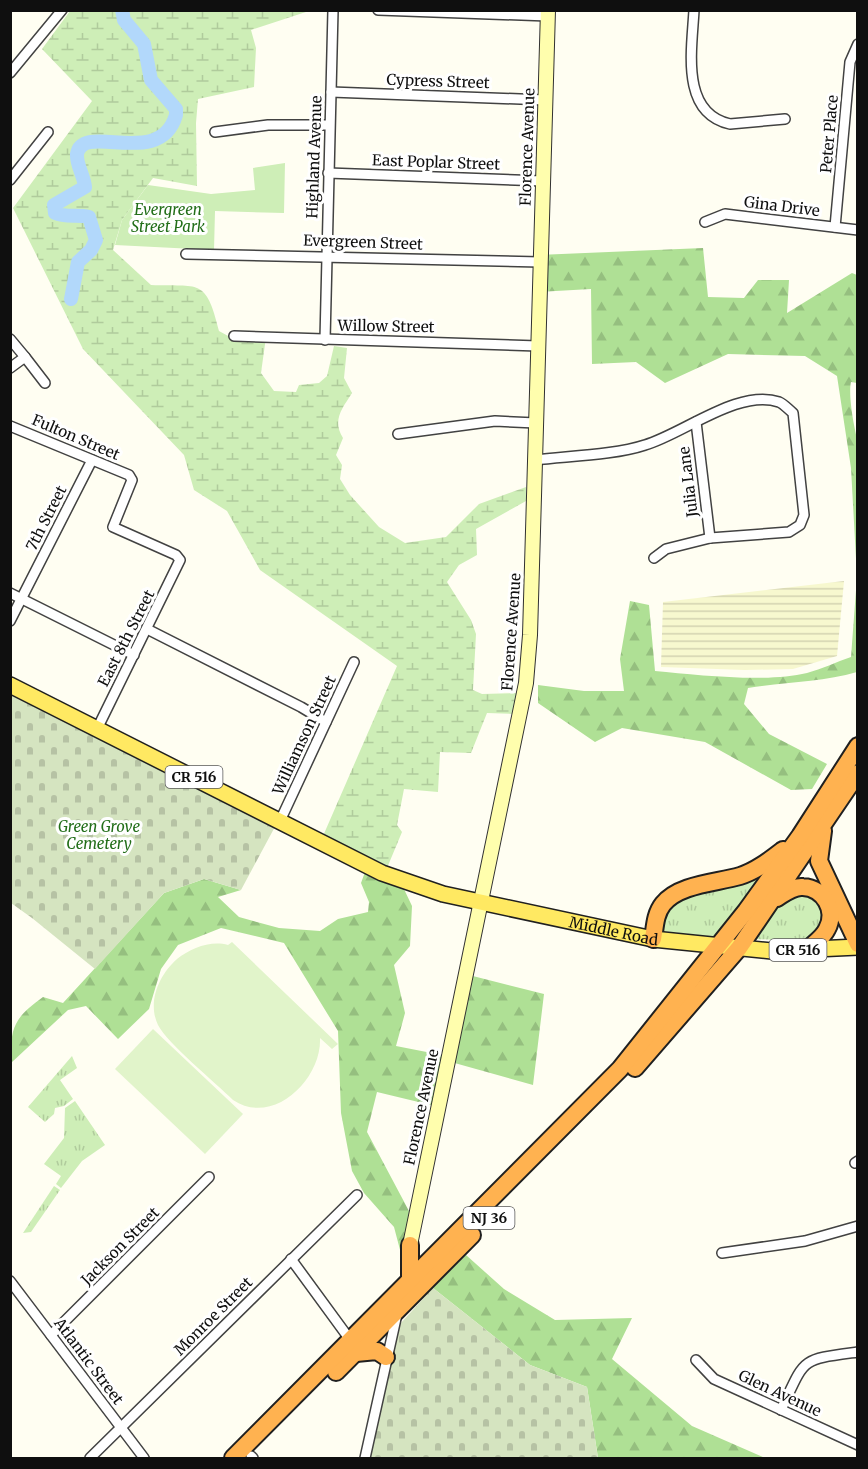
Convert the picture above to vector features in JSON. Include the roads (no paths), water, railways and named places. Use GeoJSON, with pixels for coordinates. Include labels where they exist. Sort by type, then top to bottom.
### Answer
{"type":"FeatureCollection","features":[{"type":"Feature","properties":{"kind":"highway","name":"NJ 36"},"geometry":{"type":"LineString","coordinates":[[251,1458],[410,1281],[620,1069],[719,948],[800,836],[858,746]]}},
{"type":"Feature","properties":{"kind":"highway","name":"NJ 36"},"geometry":{"type":"LineString","coordinates":[[233,1458],[353,1347],[397,1311],[597,1109],[739,948],[858,773]]}},
{"type":"Feature","properties":{"kind":"highway"},"geometry":{"type":"LineString","coordinates":[[825,824],[818,853],[819,861],[858,946]]}},
{"type":"Feature","properties":{"kind":"highway"},"geometry":{"type":"LineString","coordinates":[[653,939],[658,913],[670,897],[682,891],[742,875],[767,863],[800,836]]}},
{"type":"Feature","properties":{"kind":"highway"},"geometry":{"type":"LineString","coordinates":[[771,901],[792,888],[802,886],[817,891],[827,902],[831,915],[827,929],[807,950]]}},
{"type":"Feature","properties":{"kind":"highway"},"geometry":{"type":"LineString","coordinates":[[410,1245],[419,1252],[436,1254]]}},
{"type":"Feature","properties":{"kind":"highway"},"geometry":{"type":"LineString","coordinates":[[410,1245],[410,1281]]}},
{"type":"Feature","properties":{"kind":"highway"},"geometry":{"type":"LineString","coordinates":[[353,1347],[376,1351],[386,1358]]}},
{"type":"Feature","properties":{"kind":"main road","name":"CR 516"},"geometry":{"type":"LineString","coordinates":[[10,685],[280,821]]}},
{"type":"Feature","properties":{"kind":"main road","name":"Middle Road"},"geometry":{"type":"LineString","coordinates":[[280,821],[376,870],[423,889],[481,902],[653,939],[719,948],[807,950],[858,946]]}},
{"type":"Feature","properties":{"kind":"street"},"geometry":{"type":"LineString","coordinates":[[10,73],[62,10]]}},
{"type":"Feature","properties":{"kind":"street","name":"Highland Avenue"},"geometry":{"type":"LineString","coordinates":[[325,340],[333,10]]}},
{"type":"Feature","properties":{"kind":"street"},"geometry":{"type":"LineString","coordinates":[[378,10],[548,13]]}},
{"type":"Feature","properties":{"kind":"street"},"geometry":{"type":"LineString","coordinates":[[694,10],[693,87],[703,110],[722,122],[730,124],[785,119]]}},
{"type":"Feature","properties":{"kind":"street","name":"Florence Avenue"},"geometry":{"type":"LineString","coordinates":[[410,1245],[526,683],[531,635],[548,13]]}},
{"type":"Feature","properties":{"kind":"street","name":"Peter Place"},"geometry":{"type":"LineString","coordinates":[[835,227],[850,62],[858,45]]}},
{"type":"Feature","properties":{"kind":"street","name":"Cypress Street"},"geometry":{"type":"LineString","coordinates":[[331,92],[545,100]]}},
{"type":"Feature","properties":{"kind":"street"},"geometry":{"type":"LineString","coordinates":[[215,132],[268,125],[330,125]]}},
{"type":"Feature","properties":{"kind":"street"},"geometry":{"type":"LineString","coordinates":[[10,180],[48,132]]}},
{"type":"Feature","properties":{"kind":"street","name":"East Poplar Street"},"geometry":{"type":"LineString","coordinates":[[328,173],[543,181]]}},
{"type":"Feature","properties":{"kind":"street","name":"Gina Drive"},"geometry":{"type":"LineString","coordinates":[[705,222],[725,214],[858,230]]}},
{"type":"Feature","properties":{"kind":"street","name":"Evergreen Street"},"geometry":{"type":"LineString","coordinates":[[186,254],[540,262]]}},
{"type":"Feature","properties":{"kind":"street","name":"Willow Street"},"geometry":{"type":"LineString","coordinates":[[234,336],[538,346]]}},
{"type":"Feature","properties":{"kind":"street"},"geometry":{"type":"LineString","coordinates":[[10,339],[45,383]]}},
{"type":"Feature","properties":{"kind":"street"},"geometry":{"type":"LineString","coordinates":[[10,368],[25,357]]}},
{"type":"Feature","properties":{"kind":"street"},"geometry":{"type":"LineString","coordinates":[[535,460],[643,446],[675,435],[720,408],[759,400],[779,402],[793,413],[804,515],[800,525],[789,532],[710,538],[666,549],[654,558]]}},
{"type":"Feature","properties":{"kind":"street"},"geometry":{"type":"LineString","coordinates":[[398,434],[495,422],[536,423]]}},
{"type":"Feature","properties":{"kind":"street","name":"Julia Lane"},"geometry":{"type":"LineString","coordinates":[[696,422],[710,538]]}},
{"type":"Feature","properties":{"kind":"street","name":"Fulton Street"},"geometry":{"type":"LineString","coordinates":[[10,426],[133,476],[113,527],[176,555],[180,560]]}},
{"type":"Feature","properties":{"kind":"street","name":"7th Street"},"geometry":{"type":"LineString","coordinates":[[10,621],[92,460]]}},
{"type":"Feature","properties":{"kind":"street","name":"East 8th Street"},"geometry":{"type":"LineString","coordinates":[[97,729],[180,560]]}},
{"type":"Feature","properties":{"kind":"street"},"geometry":{"type":"LineString","coordinates":[[10,594],[134,655]]}},
{"type":"Feature","properties":{"kind":"street"},"geometry":{"type":"LineString","coordinates":[[147,629],[301,706],[326,722]]}},
{"type":"Feature","properties":{"kind":"street","name":"Williamson Street"},"geometry":{"type":"LineString","coordinates":[[280,821],[354,662]]}},
{"type":"Feature","properties":{"kind":"street","name":"Jackson Street"},"geometry":{"type":"LineString","coordinates":[[51,1335],[209,1178]]}},
{"type":"Feature","properties":{"kind":"street","name":"Monroe Street"},"geometry":{"type":"LineString","coordinates":[[90,1458],[357,1195]]}},
{"type":"Feature","properties":{"kind":"street"},"geometry":{"type":"LineString","coordinates":[[722,1253],[805,1241],[858,1226]]}},
{"type":"Feature","properties":{"kind":"street"},"geometry":{"type":"LineString","coordinates":[[291,1258],[353,1347]]}},
{"type":"Feature","properties":{"kind":"street","name":"Atlantic Street"},"geometry":{"type":"LineString","coordinates":[[10,1281],[144,1458]]}},
{"type":"Feature","properties":{"kind":"street"},"geometry":{"type":"LineString","coordinates":[[365,1458],[397,1311]]}},
{"type":"Feature","properties":{"kind":"street"},"geometry":{"type":"LineString","coordinates":[[781,1410],[799,1371],[809,1360],[858,1352]]}},
{"type":"Feature","properties":{"kind":"street","name":"Glen Avenue"},"geometry":{"type":"LineString","coordinates":[[696,1360],[714,1379],[858,1445]]}},
{"type":"Feature","properties":{"kind":"waterway"},"geometry":{"type":"LineString","coordinates":[[71,299],[78,262],[91,250],[96,240],[89,217],[55,213],[54,205],[85,187],[77,154],[82,145],[93,142],[139,143],[155,140],[167,131],[176,115],[176,109],[151,80],[144,44],[124,20],[122,10]]}},
{"type":"Feature","properties":{"kind":"park label","name":"Evergreen Street Park"},"geometry":{"type":"Point","coordinates":[168,218]}},
{"type":"Feature","properties":{"kind":"park label","name":"Green Grove Cemetery"},"geometry":{"type":"Point","coordinates":[99,834]}}]}
